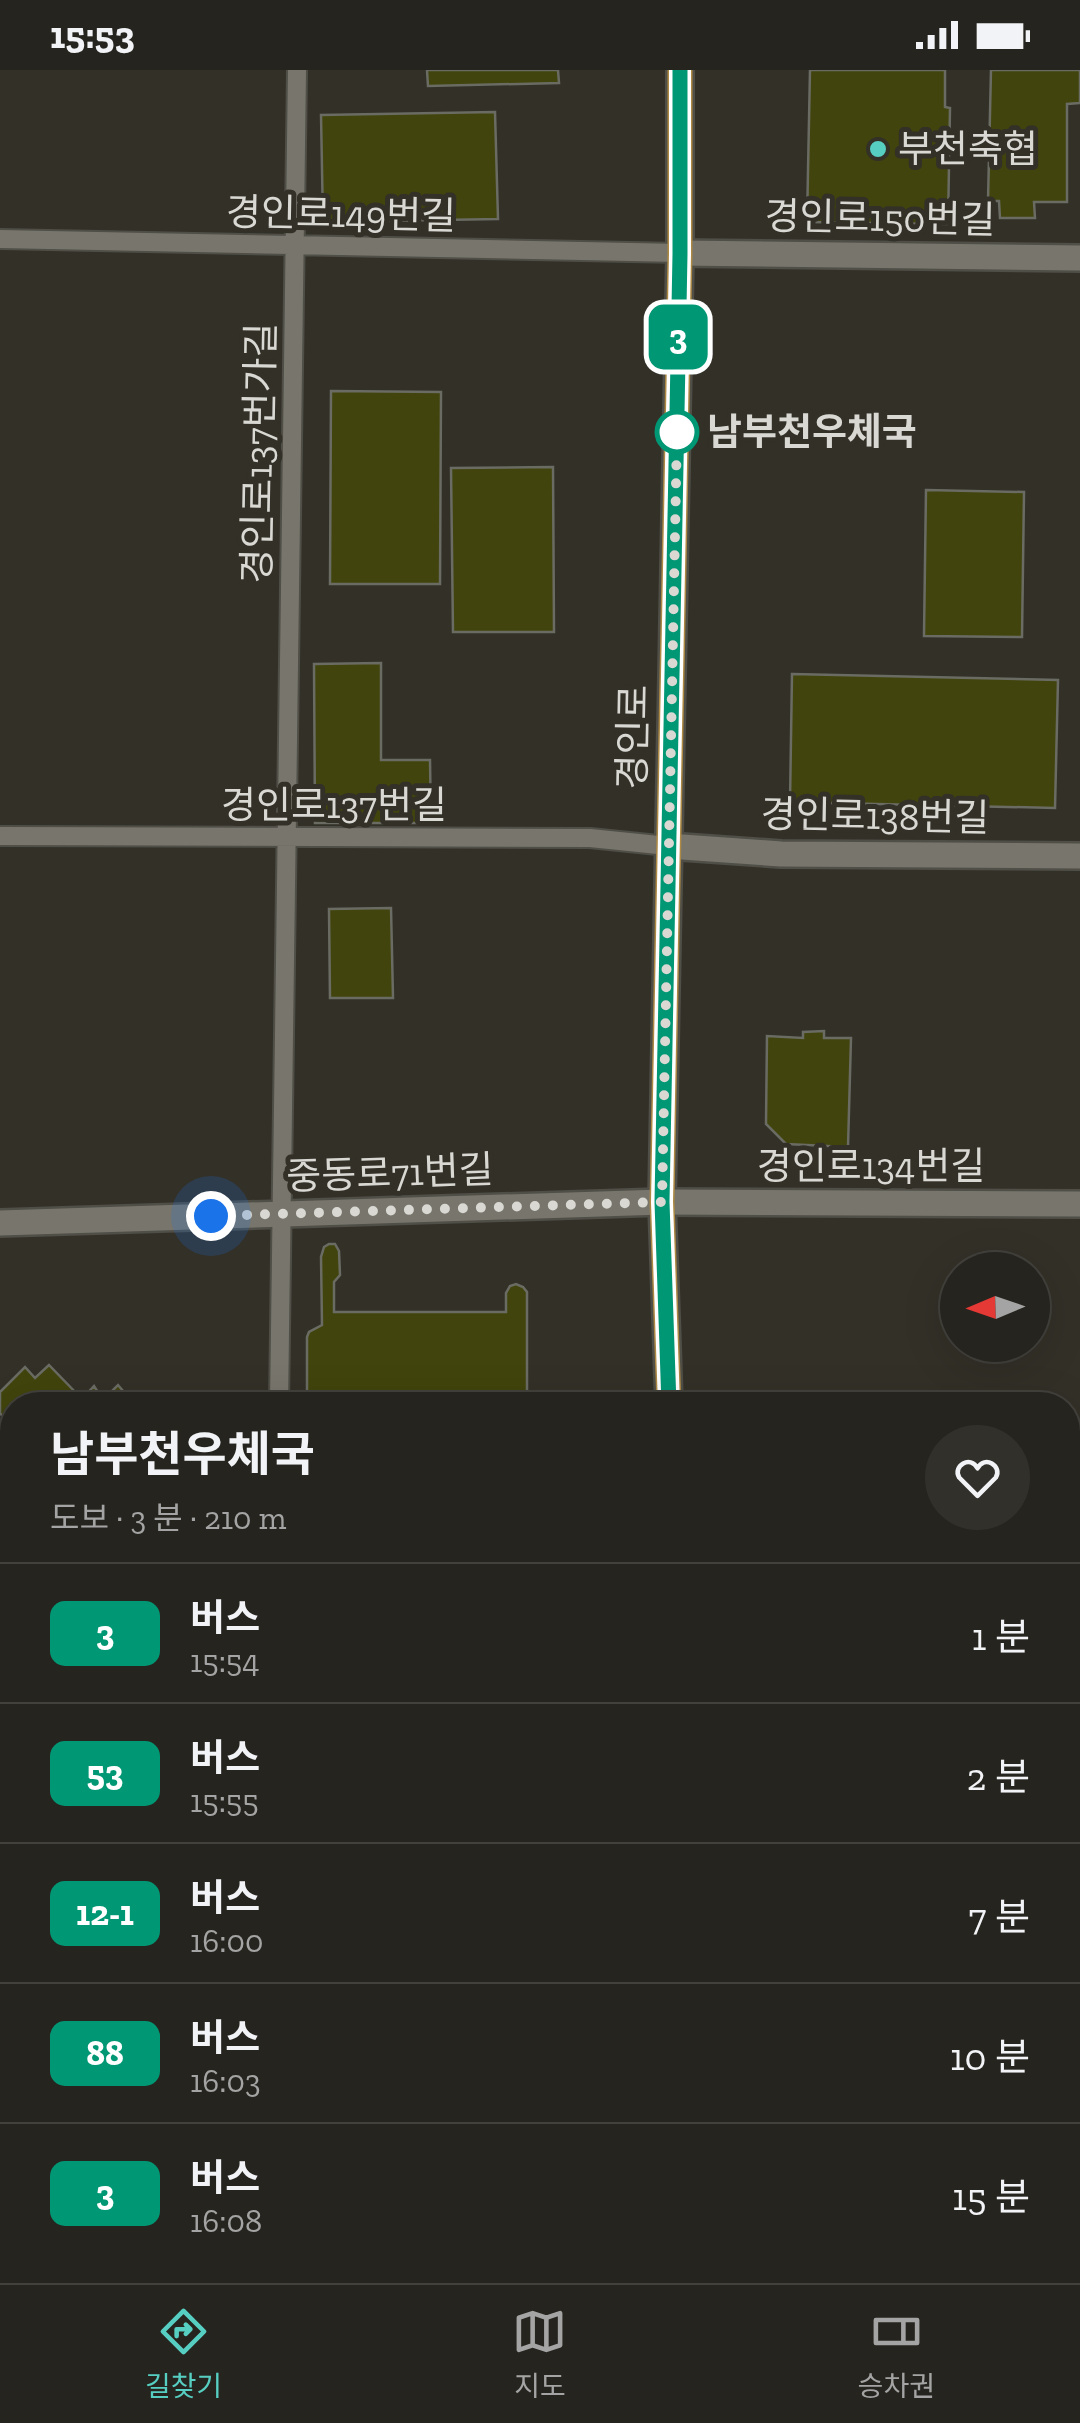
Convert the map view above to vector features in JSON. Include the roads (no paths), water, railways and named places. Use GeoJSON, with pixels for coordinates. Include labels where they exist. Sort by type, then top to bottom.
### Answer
{"type":"FeatureCollection","features":[{"type":"Feature","properties":{"kind":"main road","name":"경인로"},"geometry":{"type":"LineString","coordinates":[[669,1392],[662,1202],[680,70]]}},
{"type":"Feature","properties":{"kind":"street","name":"경인로150번길"},"geometry":{"type":"LineString","coordinates":[[680,254],[1080,258]]}},
{"type":"Feature","properties":{"kind":"street","name":"경인로138번길"},"geometry":{"type":"LineString","coordinates":[[668,846],[780,854],[1080,856]]}},
{"type":"Feature","properties":{"kind":"street","name":"중동로71번길"},"geometry":{"type":"LineString","coordinates":[[0,1223],[662,1202]]}},
{"type":"Feature","properties":{"kind":"street","name":"경인로134번길"},"geometry":{"type":"LineString","coordinates":[[662,1202],[1080,1204]]}},
{"type":"Feature","properties":{"kind":"lane","name":"경인로137번가길"},"geometry":{"type":"LineString","coordinates":[[278,1392],[297,70]]}},
{"type":"Feature","properties":{"kind":"lane","name":"경인로149번길"},"geometry":{"type":"LineString","coordinates":[[0,239],[680,254]]}},
{"type":"Feature","properties":{"kind":"lane","name":"경인로137번길"},"geometry":{"type":"LineString","coordinates":[[0,836],[590,838],[668,846]]}},
{"type":"Feature","properties":{"kind":"place","name":"부천축협"},"geometry":{"type":"Point","coordinates":[878,149]}},
{"type":"Feature","properties":{"kind":"place","name":"남부천우체국"},"geometry":{"type":"Point","coordinates":[677,432]}}]}
